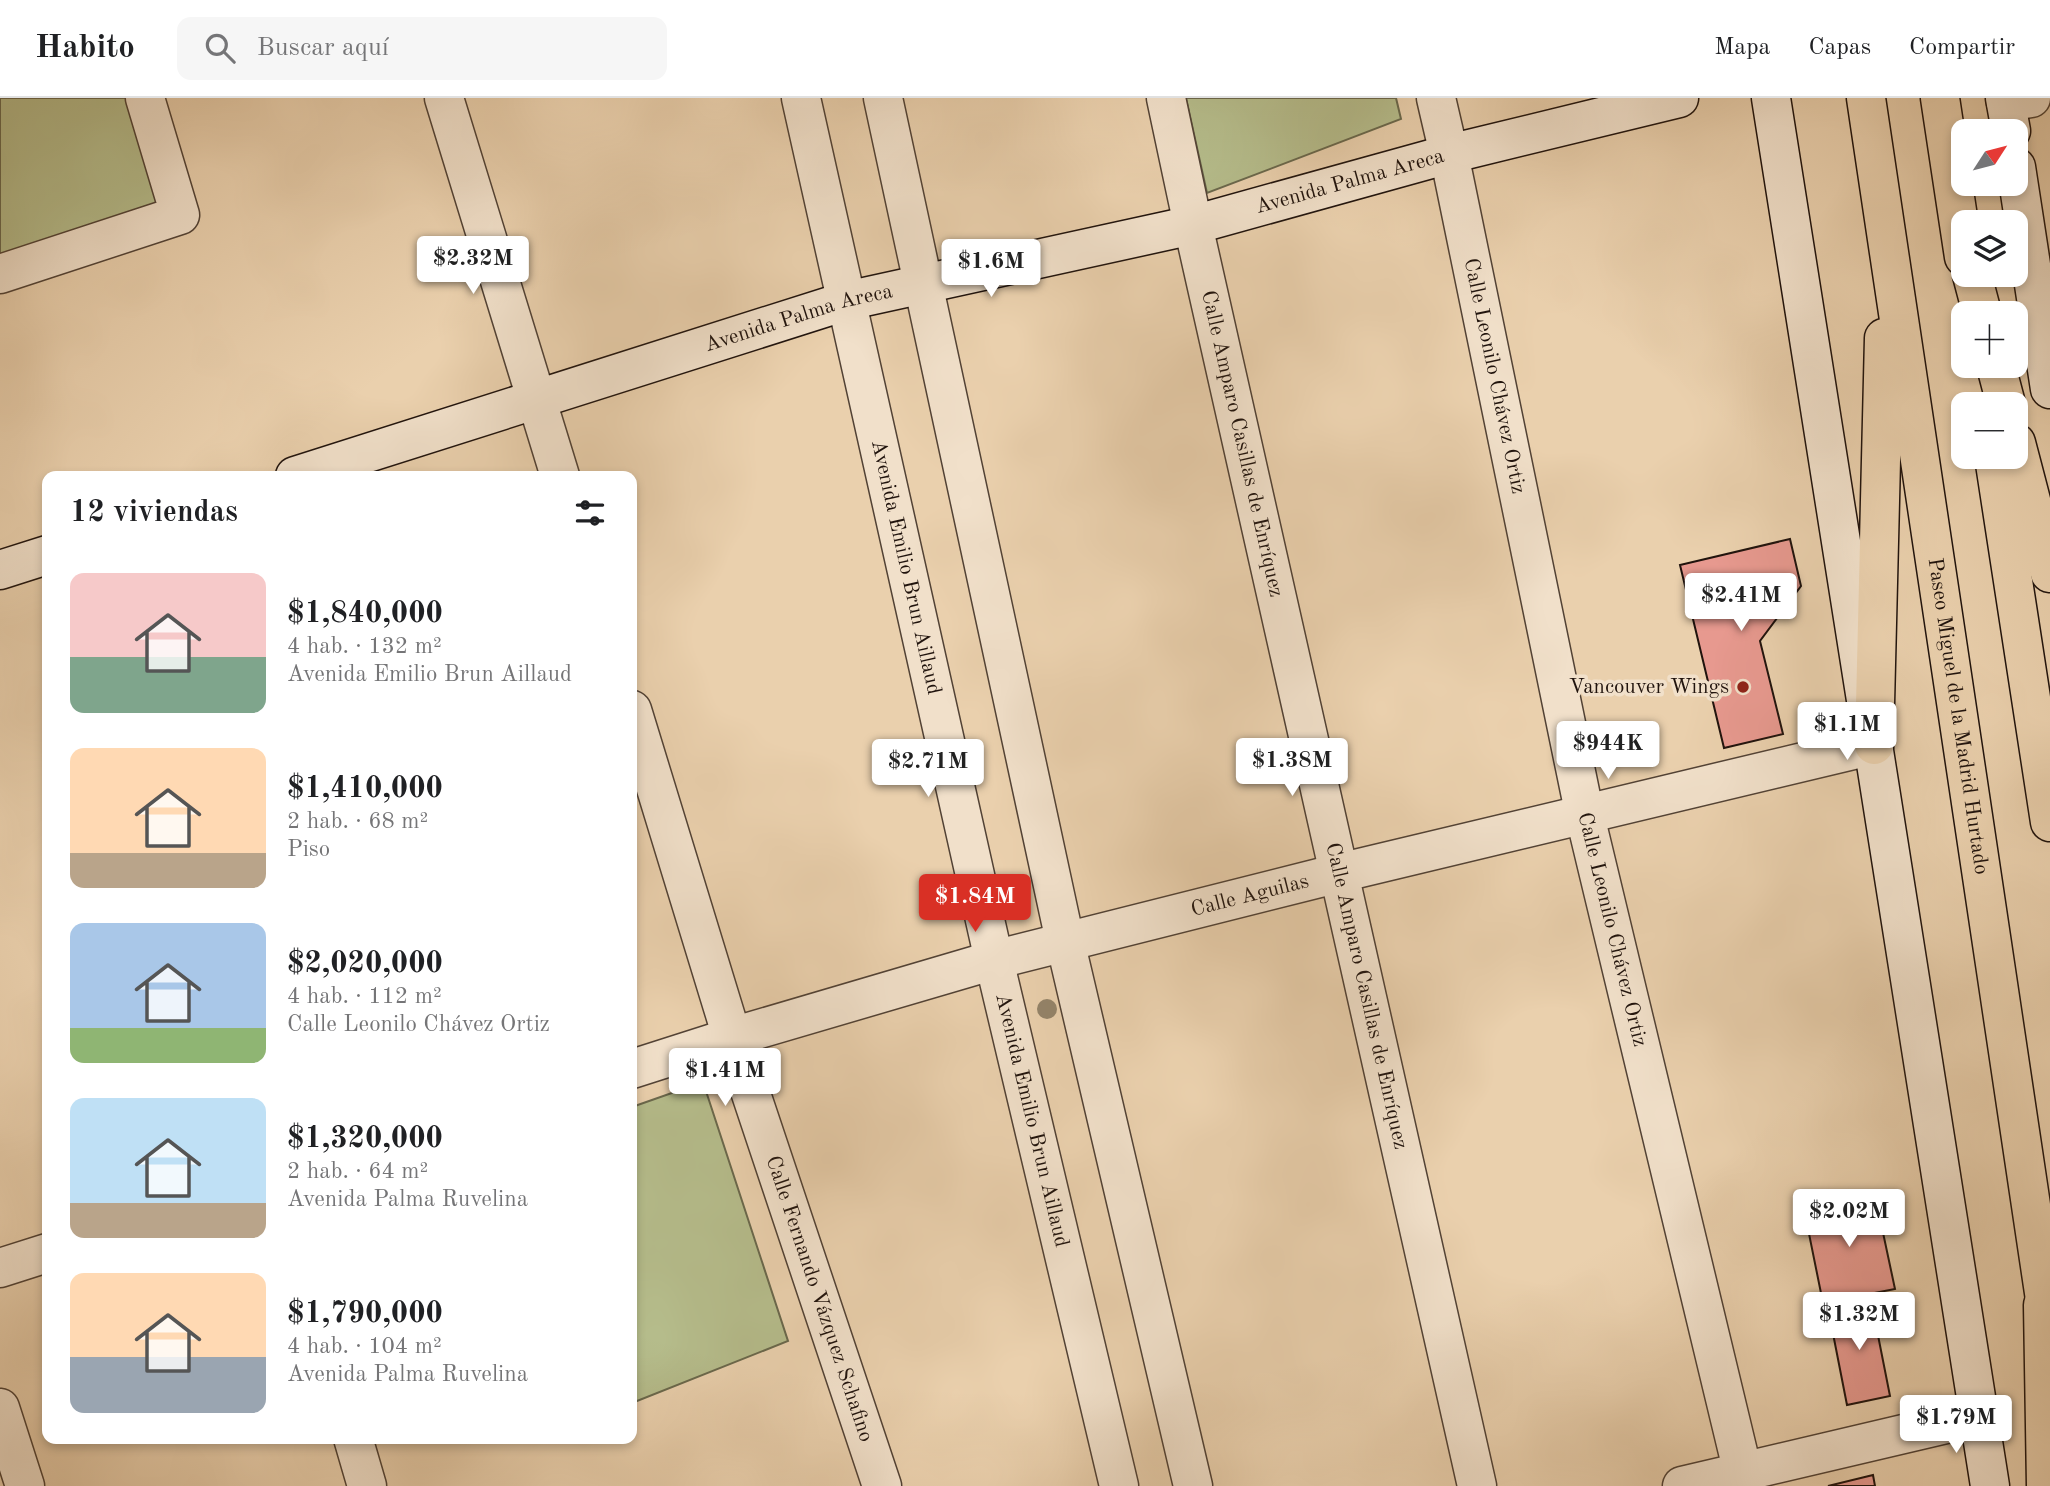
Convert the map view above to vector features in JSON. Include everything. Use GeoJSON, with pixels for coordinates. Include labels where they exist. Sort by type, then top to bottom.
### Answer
{"type":"FeatureCollection","features":[{"type":"Feature","properties":{"kind":"highway","name":"Paseo Miguel de la Madrid Hurtado"},"geometry":{"type":"LineString","coordinates":[[1866,98],[2050,1333]]}},
{"type":"Feature","properties":{"kind":"highway"},"geometry":{"type":"LineString","coordinates":[[1940,98],[1957,210]]}},
{"type":"Feature","properties":{"kind":"highway"},"geometry":{"type":"LineString","coordinates":[[1874,745],[1886,231]]}},
{"type":"Feature","properties":{"kind":"highway"},"geometry":{"type":"LineString","coordinates":[[1996,469],[2050,822]]}},
{"type":"Feature","properties":{"kind":"highway"},"geometry":{"type":"LineString","coordinates":[[2023,469],[2050,573]]}},
{"type":"Feature","properties":{"kind":"highway"},"geometry":{"type":"LineString","coordinates":[[2042,1279],[2046,1486]]}},
{"type":"Feature","properties":{"kind":"street"},"geometry":{"type":"LineString","coordinates":[[0,274],[180,215],[145,98]]}},
{"type":"Feature","properties":{"kind":"street"},"geometry":{"type":"LineString","coordinates":[[444,98],[558,471]]}},
{"type":"Feature","properties":{"kind":"street","name":"Avenida Emilio Brun Aillaud"},"geometry":{"type":"LineString","coordinates":[[801,98],[994,960],[1119,1486]]}},
{"type":"Feature","properties":{"kind":"street"},"geometry":{"type":"LineString","coordinates":[[883,98],[1065,941],[1193,1486]]}},
{"type":"Feature","properties":{"kind":"street","name":"Calle Amparo Casillas de Enríquez"},"geometry":{"type":"LineString","coordinates":[[1166,98],[1477,1486]]}},
{"type":"Feature","properties":{"kind":"street","name":"Calle Leonilo Chávez Ortiz"},"geometry":{"type":"LineString","coordinates":[[1436,98],[1584,816],[1743,1473]]}},
{"type":"Feature","properties":{"kind":"street","name":"Avenida Palma Areca"},"geometry":{"type":"LineString","coordinates":[[311,471],[846,301],[1193,225],[1449,154],[1679,98]]}},
{"type":"Feature","properties":{"kind":"street"},"geometry":{"type":"LineString","coordinates":[[1771,98],[1990,1486]]}},
{"type":"Feature","properties":{"kind":"street"},"geometry":{"type":"LineString","coordinates":[[2020,196],[2050,389]]}},
{"type":"Feature","properties":{"kind":"street"},"geometry":{"type":"LineString","coordinates":[[0,570],[42,557]]}},
{"type":"Feature","properties":{"kind":"street","name":"Calle Fernando Vázquez Schafino"},"geometry":{"type":"LineString","coordinates":[[637,726],[733,1037],[882,1486]]}},
{"type":"Feature","properties":{"kind":"street","name":"Calle Aguilas"},"geometry":{"type":"LineString","coordinates":[[637,1067],[1065,941],[1874,745]]}},
{"type":"Feature","properties":{"kind":"street"},"geometry":{"type":"LineString","coordinates":[[0,1268],[42,1255]]}},
{"type":"Feature","properties":{"kind":"street"},"geometry":{"type":"LineString","coordinates":[[0,1408],[25,1486]]}},
{"type":"Feature","properties":{"kind":"street"},"geometry":{"type":"LineString","coordinates":[[1682,1486],[1980,1416]]}},
{"type":"Feature","properties":{"kind":"street"},"geometry":{"type":"LineString","coordinates":[[355,1444],[367,1486]]}},
{"type":"Feature","properties":{"kind":"green space"},"geometry":{"type":"Polygon","coordinates":[[[0,98],[126,98],[160,204],[0,255],[0,98]]]}},
{"type":"Feature","properties":{"kind":"green space"},"geometry":{"type":"Polygon","coordinates":[[[1186,98],[1396,98],[1401,119],[1207,193],[1186,98]]]}},
{"type":"Feature","properties":{"kind":"green space"},"geometry":{"type":"Polygon","coordinates":[[[703,1082],[788,1341],[637,1401],[637,1105],[703,1082]]]}},
{"type":"Feature","properties":{"kind":"building"},"geometry":{"type":"Polygon","coordinates":[[[1790,539],[1801,586],[1760,641],[1783,734],[1724,748],[1680,565],[1790,539]]]}},
{"type":"Feature","properties":{"kind":"building"},"geometry":{"type":"Polygon","coordinates":[[[1875,1195],[1895,1289],[1823,1303],[1804,1209],[1875,1195]]]}},
{"type":"Feature","properties":{"kind":"building"},"geometry":{"type":"Polygon","coordinates":[[[1871,1300],[1890,1396],[1847,1405],[1828,1308],[1871,1300]]]}},
{"type":"Feature","properties":{"kind":"building"},"geometry":{"type":"Polygon","coordinates":[[[1873,1475],[1875,1486],[1828,1486],[1873,1475]]]}},
{"type":"Feature","properties":{"kind":"place","name":"Vancouver Wings"},"geometry":{"type":"Point","coordinates":[1743,687]}}]}
